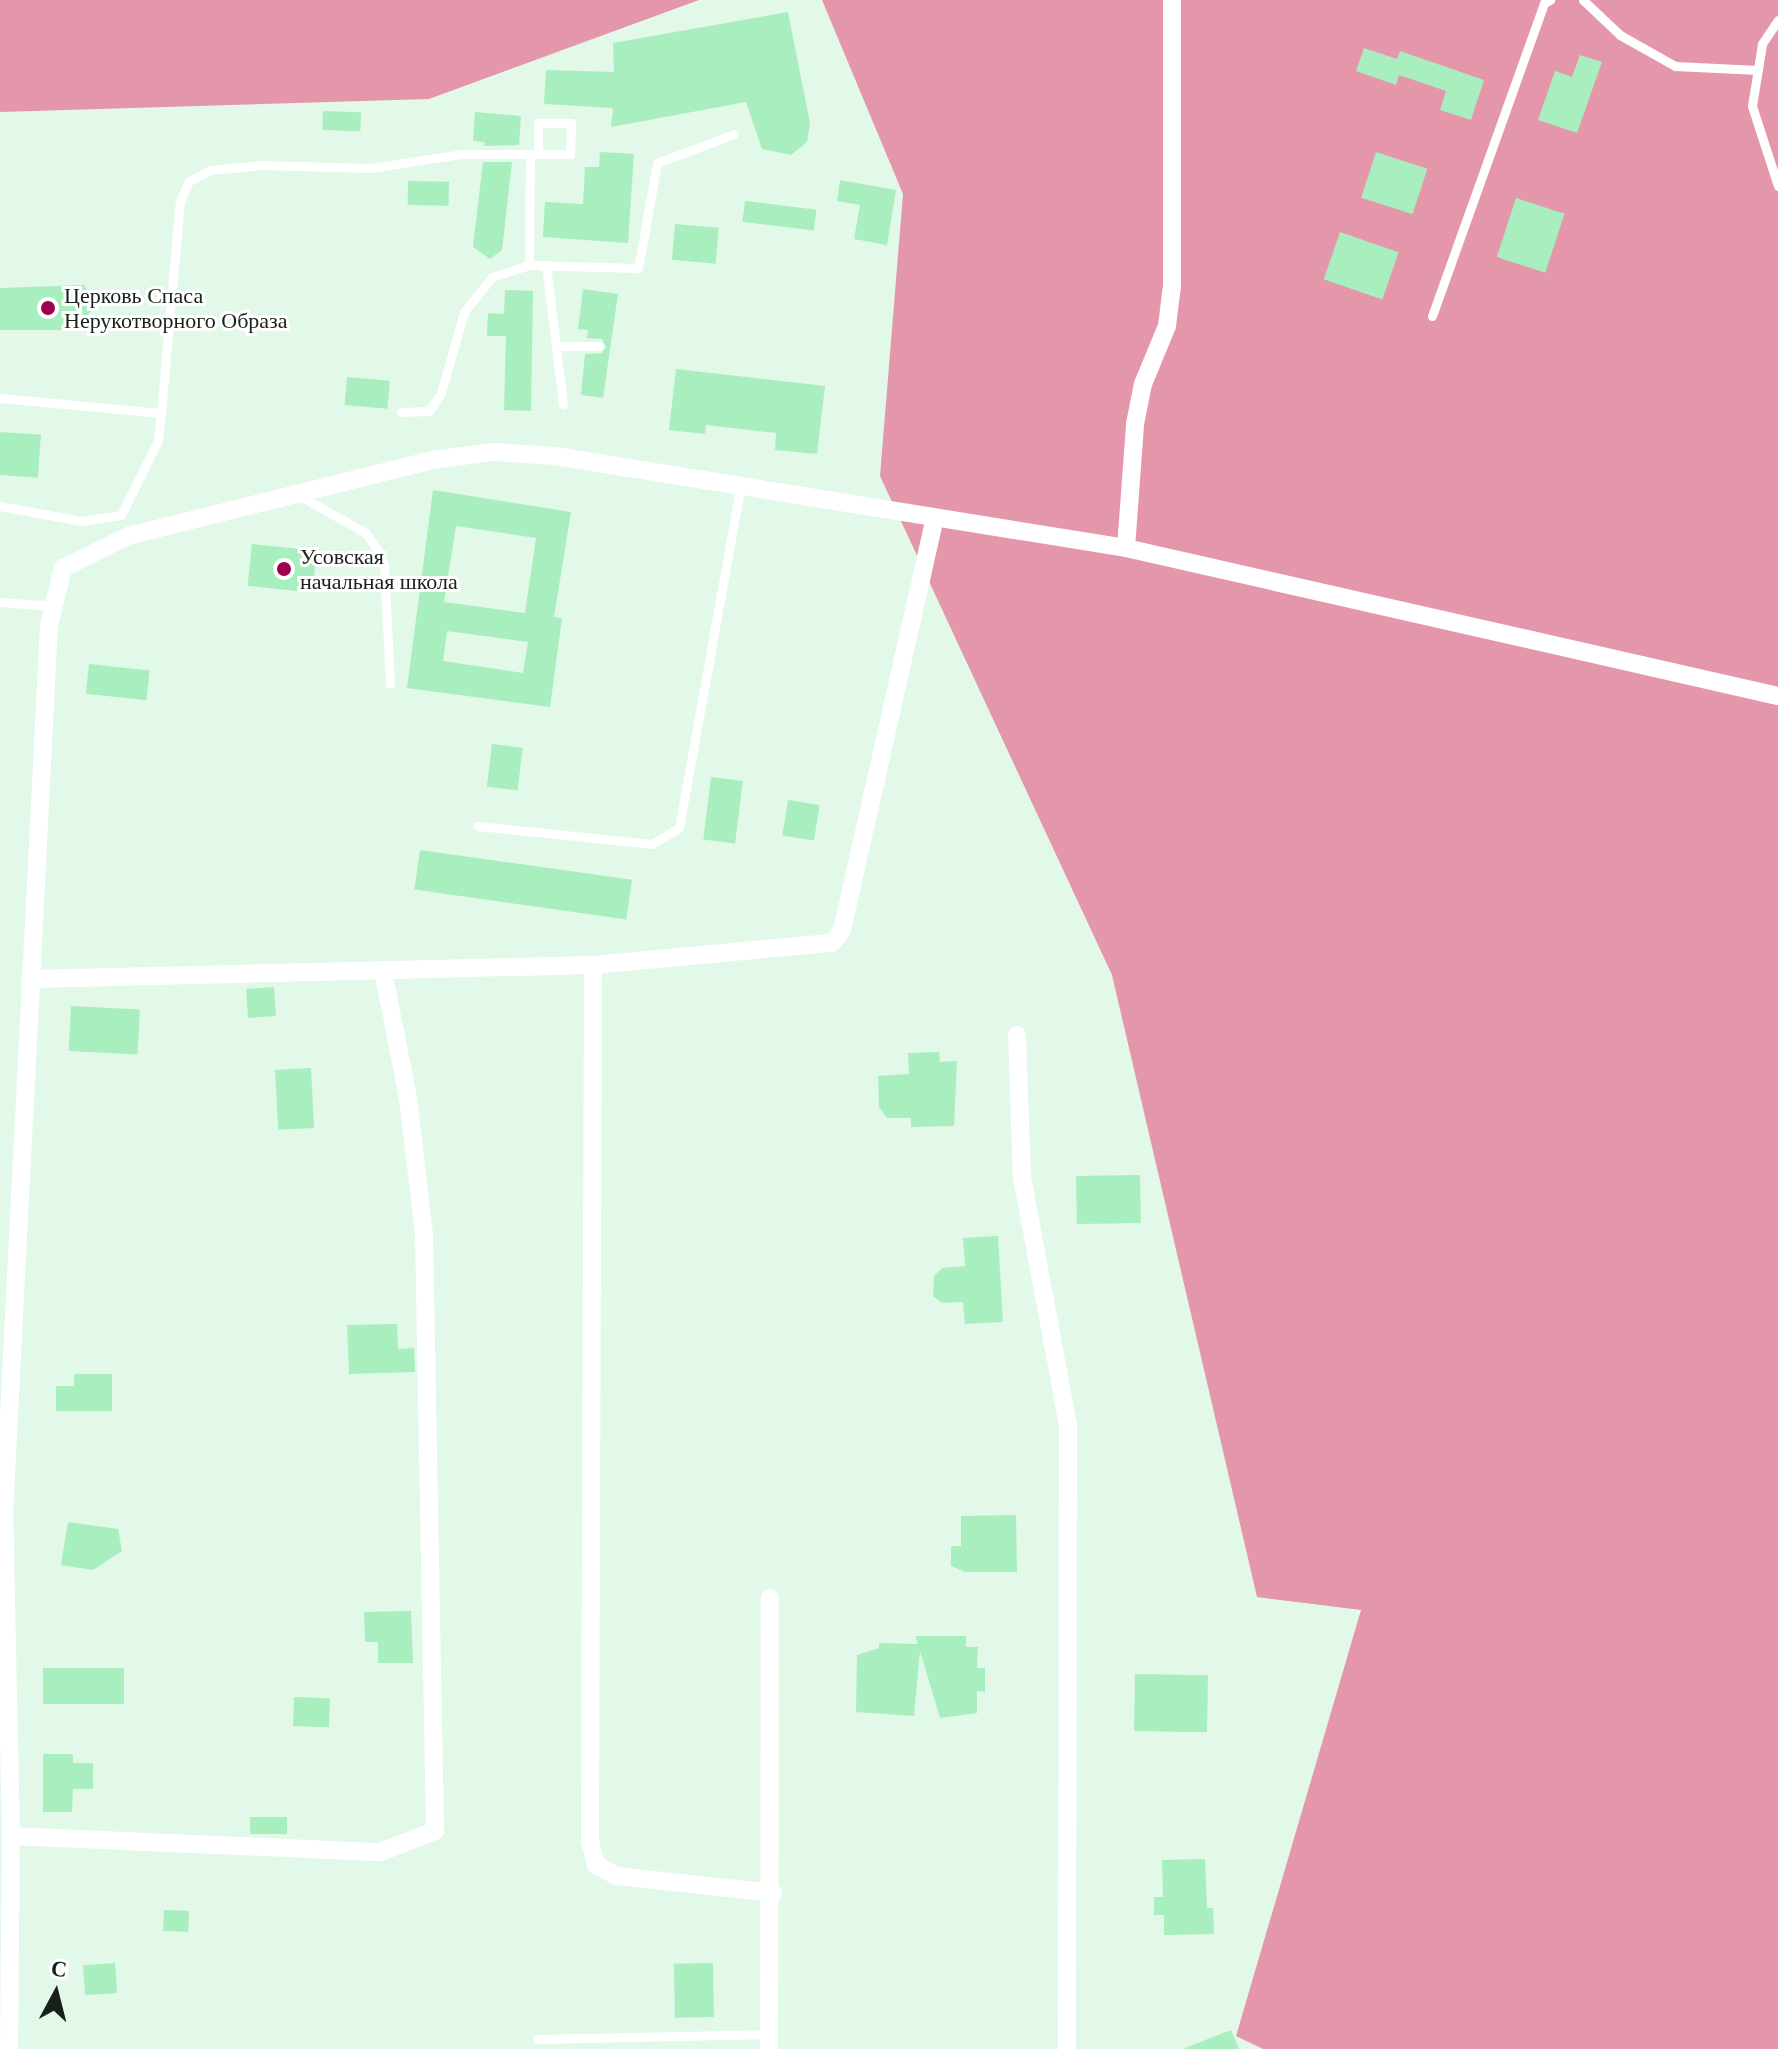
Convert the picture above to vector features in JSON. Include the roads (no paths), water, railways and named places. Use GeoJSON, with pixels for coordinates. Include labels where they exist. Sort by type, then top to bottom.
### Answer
{"type":"FeatureCollection","features":[{"type":"Feature","properties":{"kind":"street"},"geometry":{"type":"LineString","coordinates":[[1126,548],[1135,424],[1143,384],[1167,326],[1172,287],[1172,0]]}},
{"type":"Feature","properties":{"kind":"street"},"geometry":{"type":"LineString","coordinates":[[9,2049],[11,1836],[2,1514],[30,979],[54,606],[63,568],[128,536],[300,496],[432,460],[494,452],[741,485],[1126,548],[1778,696]]}},
{"type":"Feature","properties":{"kind":"street"},"geometry":{"type":"LineString","coordinates":[[30,979],[593,965],[832,943],[842,930],[935,518]]}},
{"type":"Feature","properties":{"kind":"street"},"geometry":{"type":"LineString","coordinates":[[593,965],[590,1841],[596,1865],[617,1876],[773,1893]]}},
{"type":"Feature","properties":{"kind":"street"},"geometry":{"type":"LineString","coordinates":[[11,1836],[381,1852],[435,1831],[424,1234],[408,1098],[383,971]]}},
{"type":"Feature","properties":{"kind":"street"},"geometry":{"type":"LineString","coordinates":[[1017,1035],[1022,1177],[1068,1424],[1067,2049]]}},
{"type":"Feature","properties":{"kind":"street"},"geometry":{"type":"LineString","coordinates":[[770,1598],[773,1893],[770,2042]]}},
{"type":"Feature","properties":{"kind":"lane"},"geometry":{"type":"LineString","coordinates":[[1432,316],[1544,3],[1550,0]]}},
{"type":"Feature","properties":{"kind":"lane"},"geometry":{"type":"LineString","coordinates":[[1583,0],[1620,35],[1675,66],[1758,70]]}},
{"type":"Feature","properties":{"kind":"lane"},"geometry":{"type":"LineString","coordinates":[[1778,20],[1762,44],[1752,106],[1778,186]]}},
{"type":"Feature","properties":{"kind":"lane"},"geometry":{"type":"LineString","coordinates":[[0,506],[81,521],[121,515],[158,440],[180,201],[189,181],[211,170],[262,165],[370,168],[461,154],[534,154],[570,154],[571,123],[538,123],[534,154],[529,265]]}},
{"type":"Feature","properties":{"kind":"lane"},"geometry":{"type":"LineString","coordinates":[[401,412],[429,411],[441,393],[464,312],[492,277],[529,265],[638,268],[657,163],[734,134]]}},
{"type":"Feature","properties":{"kind":"lane"},"geometry":{"type":"LineString","coordinates":[[546,265],[563,404]]}},
{"type":"Feature","properties":{"kind":"lane"},"geometry":{"type":"LineString","coordinates":[[558,346],[599,346]]}},
{"type":"Feature","properties":{"kind":"lane"},"geometry":{"type":"LineString","coordinates":[[0,398],[161,413]]}},
{"type":"Feature","properties":{"kind":"lane"},"geometry":{"type":"LineString","coordinates":[[478,826],[652,844],[679,828],[741,485]]}},
{"type":"Feature","properties":{"kind":"lane"},"geometry":{"type":"LineString","coordinates":[[300,496],[366,533],[378,551],[384,565],[390,684]]}},
{"type":"Feature","properties":{"kind":"lane"},"geometry":{"type":"LineString","coordinates":[[0,602],[54,606]]}},
{"type":"Feature","properties":{"kind":"lane"},"geometry":{"type":"LineString","coordinates":[[537,2039],[770,2042]]}},
{"type":"Feature","properties":{"kind":"place","name":"Церковь Спаса Нерукотворного Образа"},"geometry":{"type":"Point","coordinates":[48,308]}},
{"type":"Feature","properties":{"kind":"place","name":"Усовская начальная школа"},"geometry":{"type":"Point","coordinates":[284,569]}}]}
